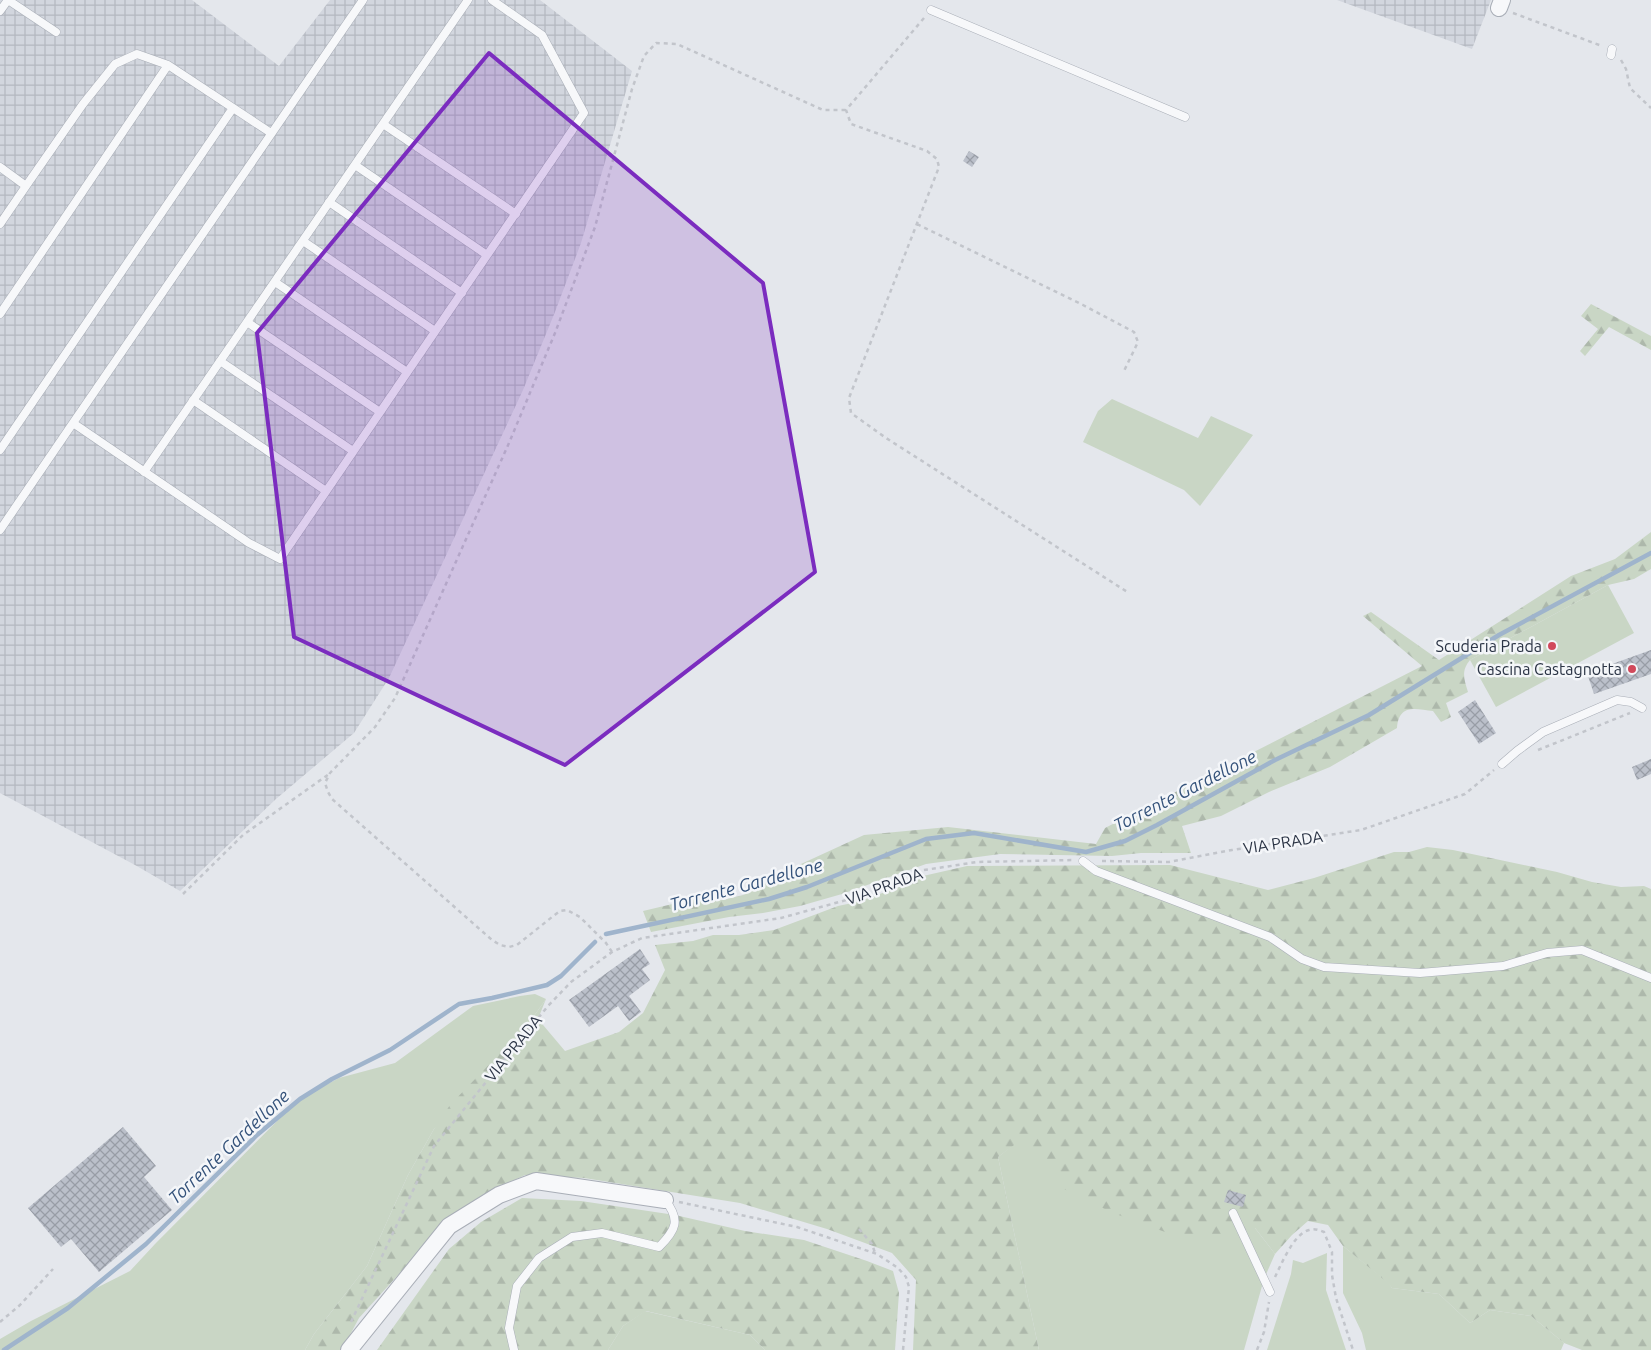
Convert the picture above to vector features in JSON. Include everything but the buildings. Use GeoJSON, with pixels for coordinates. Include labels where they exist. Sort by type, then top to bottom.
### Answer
{"type":"FeatureCollection","features":[{"type":"Feature","properties":{"kind":"street"},"geometry":{"type":"LineString","coordinates":[[349,1350],[449,1226],[499,1195],[536,1181],[665,1200]]}},
{"type":"Feature","properties":{"kind":"lane"},"geometry":{"type":"LineString","coordinates":[[0,11],[8,0],[56,32]]}},
{"type":"Feature","properties":{"kind":"lane"},"geometry":{"type":"LineString","coordinates":[[0,530],[363,0]]}},
{"type":"Feature","properties":{"kind":"lane"},"geometry":{"type":"LineString","coordinates":[[144,472],[468,0]]}},
{"type":"Feature","properties":{"kind":"lane"},"geometry":{"type":"LineString","coordinates":[[74,423],[249,543],[280,559],[584,113],[542,35],[492,0]]}},
{"type":"Feature","properties":{"kind":"lane"},"geometry":{"type":"LineString","coordinates":[[931,10],[1185,117]]}},
{"type":"Feature","properties":{"kind":"lane"},"geometry":{"type":"LineString","coordinates":[[0,224],[83,104],[115,64],[137,54],[168,66],[271,133]]}},
{"type":"Feature","properties":{"kind":"lane"},"geometry":{"type":"LineString","coordinates":[[0,314],[168,66]]}},
{"type":"Feature","properties":{"kind":"lane"},"geometry":{"type":"LineString","coordinates":[[0,450],[233,108]]}},
{"type":"Feature","properties":{"kind":"lane"},"geometry":{"type":"LineString","coordinates":[[382,124],[516,214]]}},
{"type":"Feature","properties":{"kind":"lane"},"geometry":{"type":"LineString","coordinates":[[355,165],[487,255]]}},
{"type":"Feature","properties":{"kind":"lane"},"geometry":{"type":"LineString","coordinates":[[0,167],[26,186]]}},
{"type":"Feature","properties":{"kind":"lane"},"geometry":{"type":"LineString","coordinates":[[329,202],[462,293]]}},
{"type":"Feature","properties":{"kind":"lane"},"geometry":{"type":"LineString","coordinates":[[303,241],[435,331]]}},
{"type":"Feature","properties":{"kind":"lane"},"geometry":{"type":"LineString","coordinates":[[274,282],[408,372]]}},
{"type":"Feature","properties":{"kind":"lane"},"geometry":{"type":"LineString","coordinates":[[247,322],[380,412]]}},
{"type":"Feature","properties":{"kind":"lane"},"geometry":{"type":"LineString","coordinates":[[220,361],[354,451]]}},
{"type":"Feature","properties":{"kind":"lane"},"geometry":{"type":"LineString","coordinates":[[193,400],[326,491]]}},
{"type":"Feature","properties":{"kind":"lane"},"geometry":{"type":"LineString","coordinates":[[1502,764],[1543,732],[1618,700],[1631,702],[1642,708]]}},
{"type":"Feature","properties":{"kind":"lane"},"geometry":{"type":"LineString","coordinates":[[1083,861],[1096,871],[1270,937],[1302,959],[1324,967],[1420,973],[1503,966],[1546,953],[1582,950],[1651,978]]}},
{"type":"Feature","properties":{"kind":"lane"},"geometry":{"type":"LineString","coordinates":[[514,1350],[509,1328],[517,1286],[539,1258],[572,1238],[602,1233],[659,1247],[676,1224],[675,1216],[665,1200]]}},
{"type":"Feature","properties":{"kind":"lane"},"geometry":{"type":"LineString","coordinates":[[1233,1213],[1270,1292]]}},
{"type":"Feature","properties":{"kind":"path"},"geometry":{"type":"LineString","coordinates":[[1500,7],[1612,52],[1617,51],[1626,69],[1630,88],[1651,108]]}},
{"type":"Feature","properties":{"kind":"path"},"geometry":{"type":"LineString","coordinates":[[183,894],[243,836],[330,773],[376,727],[395,698],[505,452],[554,333],[595,227],[632,89],[644,56],[656,43],[677,44],[823,110],[846,110],[931,10]]}},
{"type":"Feature","properties":{"kind":"path"},"geometry":{"type":"LineString","coordinates":[[846,110],[851,124],[927,151],[937,159],[939,167],[849,398],[851,413],[894,444],[1129,594]]}},
{"type":"Feature","properties":{"kind":"path"},"geometry":{"type":"LineString","coordinates":[[917,224],[1134,332],[1138,342],[1123,373]]}},
{"type":"Feature","properties":{"kind":"path"},"geometry":{"type":"LineString","coordinates":[[1535,751],[1594,729],[1642,708]]}},
{"type":"Feature","properties":{"kind":"path","name":"VIA PRADA"},"geometry":{"type":"LineString","coordinates":[[350,1324],[434,1146],[570,982],[612,952],[642,938],[781,918],[868,894],[918,871],[978,862],[1170,862],[1232,850],[1361,830],[1465,794],[1502,764]]}},
{"type":"Feature","properties":{"kind":"path"},"geometry":{"type":"LineString","coordinates":[[330,773],[325,783],[332,800],[492,940],[500,945],[509,947],[517,945],[560,911],[567,910],[580,917],[606,943],[612,952]]}},
{"type":"Feature","properties":{"kind":"path"},"geometry":{"type":"LineString","coordinates":[[693,1205],[797,1227],[875,1253],[898,1268],[906,1277],[909,1287],[903,1350]]}},
{"type":"Feature","properties":{"kind":"path"},"geometry":{"type":"LineString","coordinates":[[859,1229],[872,1244],[875,1253]]}},
{"type":"Feature","properties":{"kind":"path"},"geometry":{"type":"LineString","coordinates":[[1295,1240],[1307,1230],[1317,1229],[1324,1232],[1332,1252],[1332,1275],[1336,1298],[1353,1350]]}},
{"type":"Feature","properties":{"kind":"path"},"geometry":{"type":"LineString","coordinates":[[0,1322],[20,1305],[53,1269]]}},
{"type":"Feature","properties":{"kind":"highlighted area"},"geometry":{"type":"Polygon","coordinates":[[[489,53],[763,283],[815,572],[565,765],[294,637],[257,333],[489,53]]]}},
{"type":"Feature","properties":{"kind":"shaded area"},"geometry":{"type":"Polygon","coordinates":[[[0,0],[192,0],[279,66],[330,0],[540,0],[632,71],[581,243],[555,312],[523,390],[389,678],[354,733],[276,799],[180,891],[0,793],[0,0]]]}},
{"type":"Feature","properties":{"kind":"shaded area"},"geometry":{"type":"Polygon","coordinates":[[[1337,0],[1491,0],[1472,49],[1337,0]]]}},
{"type":"Feature","properties":{"kind":"green space"},"geometry":{"type":"Polygon","coordinates":[[[1591,304],[1651,336],[1651,350],[1609,327],[1585,356],[1580,351],[1598,329],[1581,316],[1591,304]]]}},
{"type":"Feature","properties":{"kind":"green space"},"geometry":{"type":"Polygon","coordinates":[[[1112,399],[1198,438],[1211,416],[1253,435],[1200,506],[1184,490],[1083,442],[1098,411],[1112,399]]]}},
{"type":"Feature","properties":{"kind":"green space"},"geometry":{"type":"Polygon","coordinates":[[[1651,532],[1651,569],[1634,579],[1608,585],[1470,660],[1465,668],[1464,675],[1468,692],[1446,703],[1451,717],[1441,722],[1433,711],[1409,709],[1401,715],[1397,728],[1330,767],[1269,792],[1221,816],[1182,826],[1191,853],[1141,853],[1112,856],[1000,854],[926,864],[842,894],[800,906],[651,932],[643,911],[702,897],[723,900],[743,895],[788,870],[864,835],[948,827],[1096,844],[1105,828],[1422,666],[1363,616],[1371,612],[1439,660],[1571,576],[1615,559],[1651,532]]]}},
{"type":"Feature","properties":{"kind":"green space","name":"Scuderia Prada"},"geometry":{"type":"Polygon","coordinates":[[[1608,585],[1634,633],[1496,707],[1470,660],[1608,585]]]}},
{"type":"Feature","properties":{"kind":"green space"},"geometry":{"type":"Polygon","coordinates":[[[1427,847],[1453,850],[1557,872],[1592,882],[1621,887],[1644,886],[1651,889],[1651,1350],[1582,1350],[1564,1343],[1531,1316],[1490,1310],[1470,1323],[1439,1294],[1392,1288],[1343,1246],[1328,1225],[1308,1221],[1275,1254],[1255,1228],[1215,1237],[1165,1232],[1113,1213],[1062,1188],[1021,1140],[998,1157],[1039,1350],[913,1350],[916,1280],[892,1253],[827,1229],[740,1203],[584,1178],[525,1175],[508,1183],[439,1230],[359,1318],[342,1350],[305,1350],[314,1334],[367,1266],[408,1175],[450,1105],[529,1023],[546,999],[538,1019],[565,1051],[619,1032],[643,1013],[665,970],[655,945],[693,941],[713,935],[739,935],[774,930],[838,906],[857,902],[905,885],[923,876],[967,866],[1170,865],[1268,890],[1314,878],[1394,852],[1409,852],[1427,847]]]}},
{"type":"Feature","properties":{"kind":"green space"},"geometry":{"type":"Polygon","coordinates":[[[535,994],[546,999],[529,1023],[434,1129],[408,1175],[367,1266],[314,1334],[305,1350],[0,1350],[0,1339],[31,1321],[130,1271],[298,1100],[339,1078],[395,1063],[473,1006],[535,994]]]}},
{"type":"Feature","properties":{"kind":"green space"},"geometry":{"type":"Polygon","coordinates":[[[1021,1139],[1255,1228],[1275,1254],[1264,1279],[1244,1350],[1039,1350],[998,1157],[1021,1139]]]}},
{"type":"Feature","properties":{"kind":"green space"},"geometry":{"type":"Polygon","coordinates":[[[522,1198],[581,1201],[675,1215],[745,1231],[804,1240],[893,1271],[899,1293],[895,1350],[765,1350],[750,1335],[646,1311],[623,1326],[608,1350],[377,1350],[449,1249],[481,1222],[522,1198]]]}},
{"type":"Feature","properties":{"kind":"green space"},"geometry":{"type":"Polygon","coordinates":[[[1343,1246],[1389,1283],[1392,1288],[1439,1294],[1470,1323],[1490,1310],[1531,1316],[1564,1343],[1561,1350],[1366,1350],[1362,1333],[1343,1293],[1343,1246]]]}},
{"type":"Feature","properties":{"kind":"green space"},"geometry":{"type":"Polygon","coordinates":[[[1327,1253],[1326,1290],[1346,1350],[1267,1350],[1291,1274],[1293,1260],[1303,1263],[1327,1253]]]}},
{"type":"Feature","properties":{"kind":"green space"},"geometry":{"type":"Polygon","coordinates":[[[645,1311],[750,1335],[765,1350],[608,1350],[623,1326],[645,1311]]]}},
{"type":"Feature","properties":{"kind":"waterway","name":"Torrente Gardellone"},"geometry":{"type":"LineString","coordinates":[[606,934],[769,899],[807,887],[926,839],[974,833],[1086,852],[1125,841],[1275,760],[1369,715],[1499,635],[1651,553]]}},
{"type":"Feature","properties":{"kind":"waterway","name":"Torrente Gardellone"},"geometry":{"type":"LineString","coordinates":[[4,1350],[68,1308],[146,1244],[257,1135],[300,1099],[332,1079],[390,1050],[459,1004],[547,985],[561,976],[595,942]]}},
{"type":"Feature","properties":{"kind":"place","name":"Scuderia Prada"},"geometry":{"type":"Point","coordinates":[1552,646]}},
{"type":"Feature","properties":{"kind":"place","name":"Cascina Castagnotta"},"geometry":{"type":"Point","coordinates":[1632,669]}}]}
